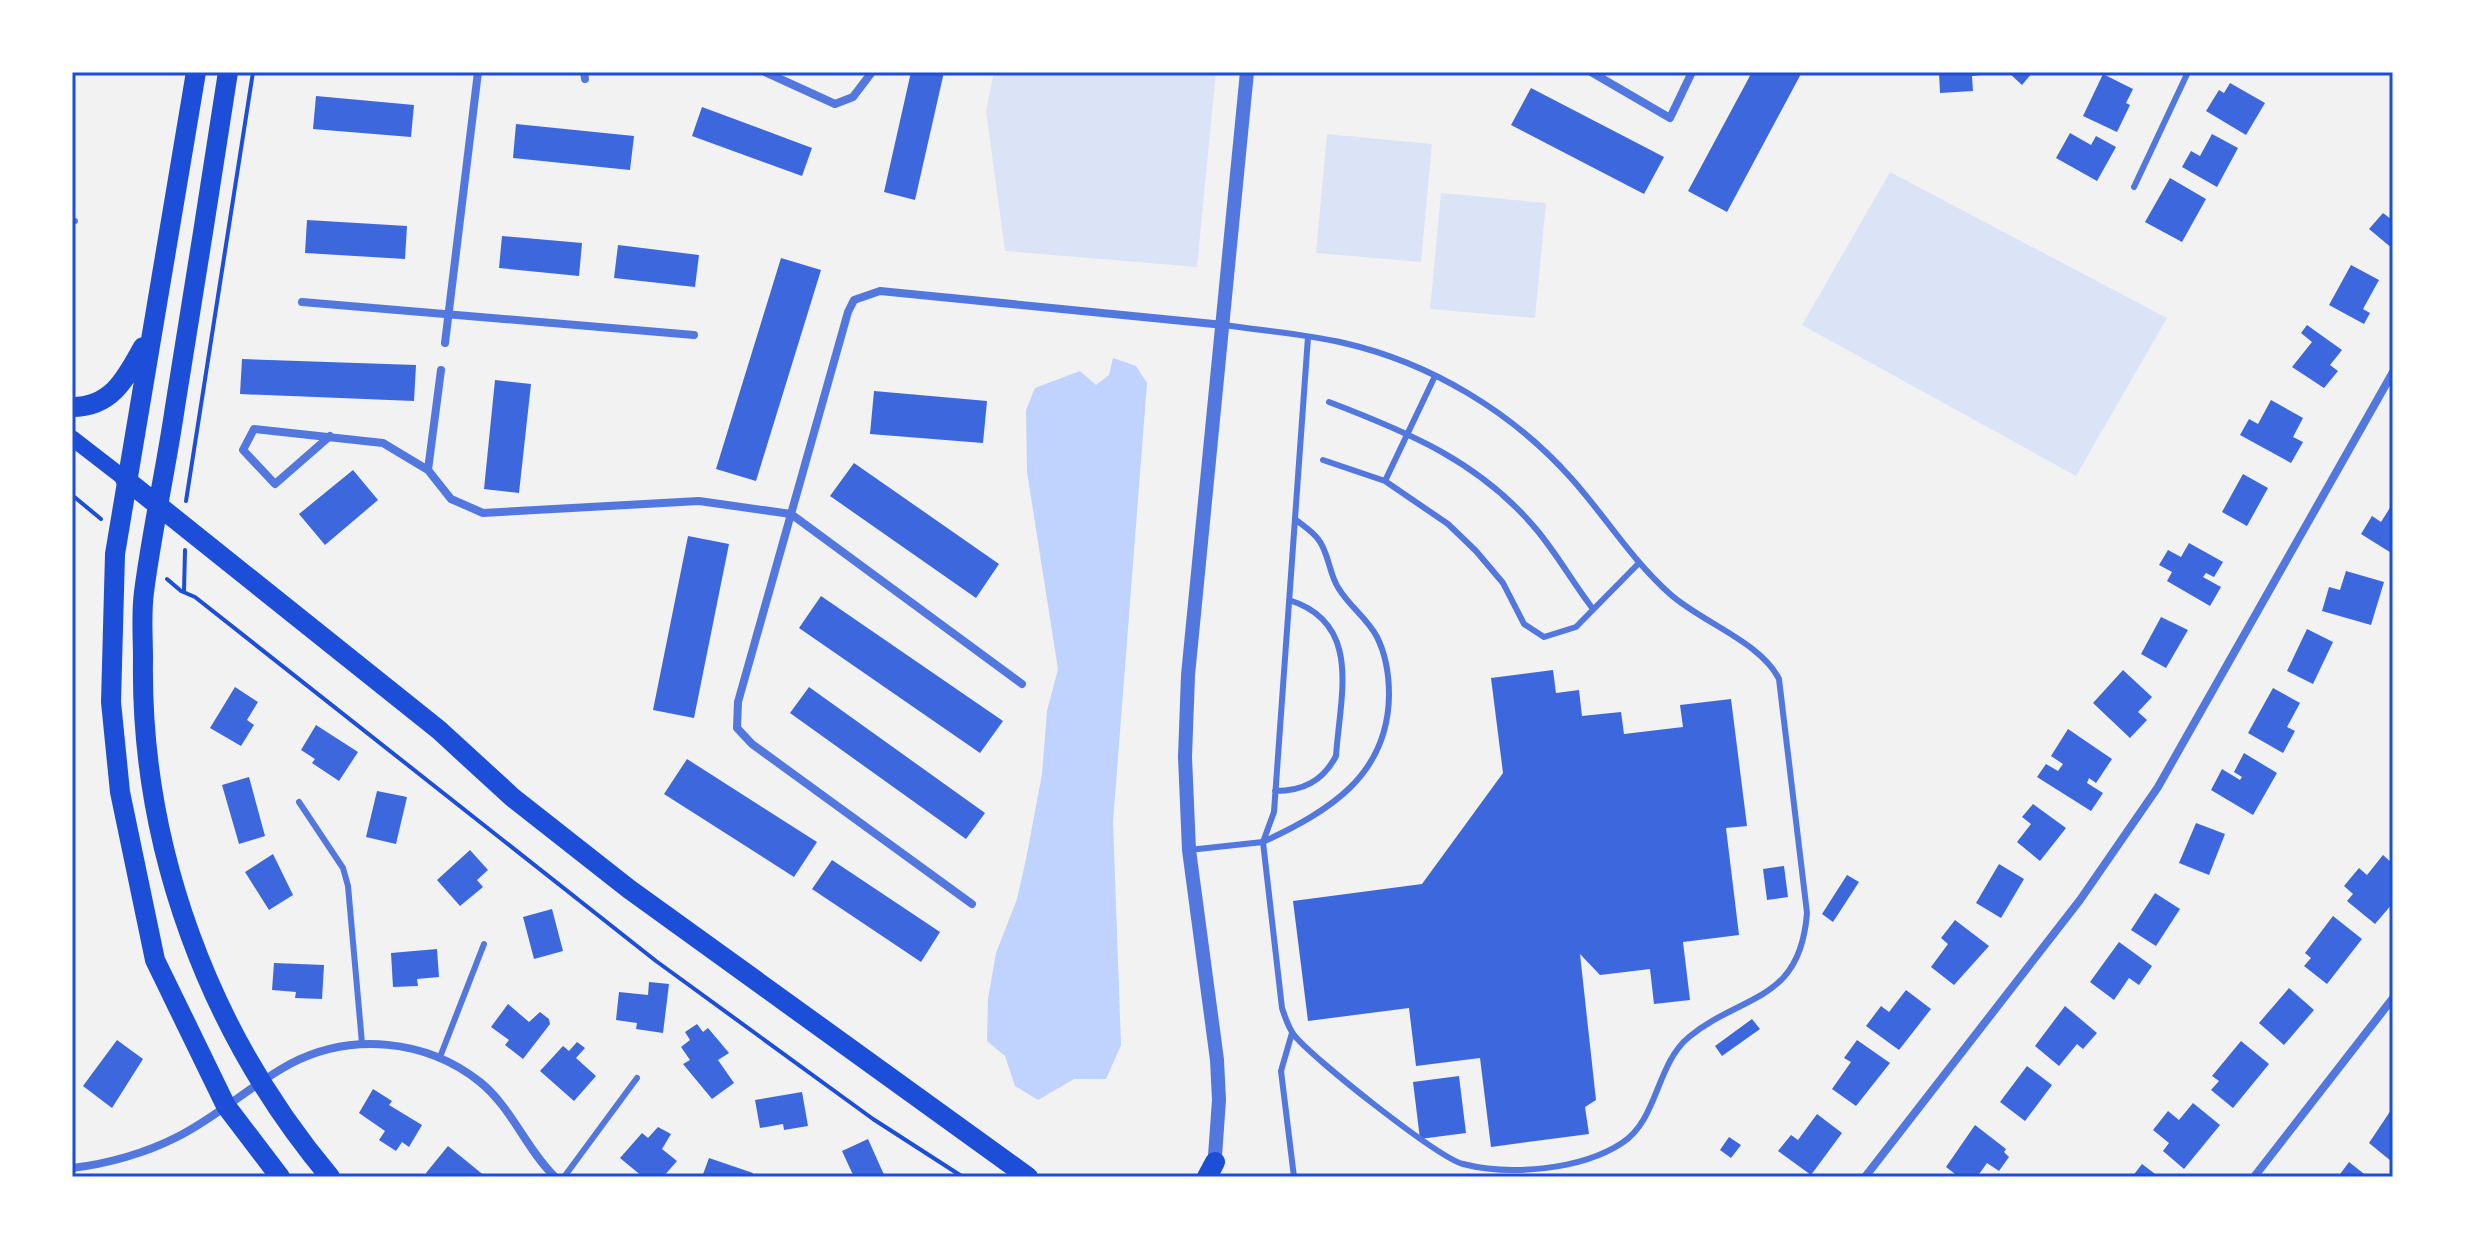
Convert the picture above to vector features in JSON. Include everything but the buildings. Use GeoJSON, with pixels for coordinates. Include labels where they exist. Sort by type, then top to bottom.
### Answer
{"type":"FeatureCollection","features":[{"type":"Feature","properties":{"kind":"main road"},"geometry":{"type":"LineString","coordinates":[[196,72],[125,479],[111,595],[111,702],[120,792],[155,960],[226,1106],[280,1177]]}},
{"type":"Feature","properties":{"kind":"main road"},"geometry":{"type":"LineString","coordinates":[[228,72],[160,508],[143,594],[142,711],[154,813],[176,896],[203,966],[238,1042],[330,1177]]}},
{"type":"Feature","properties":{"kind":"main road"},"geometry":{"type":"LineString","coordinates":[[72,407],[92,406],[114,393],[151,333]]}},
{"type":"Feature","properties":{"kind":"main road"},"geometry":{"type":"LineString","coordinates":[[72,438],[439,730],[512,797],[629,889],[1028,1177]]}},
{"type":"Feature","properties":{"kind":"street"},"geometry":{"type":"LineString","coordinates":[[445,343],[478,72]]}},
{"type":"Feature","properties":{"kind":"street"},"geometry":{"type":"LineString","coordinates":[[765,72],[835,104],[853,97],[872,72]]}},
{"type":"Feature","properties":{"kind":"street"},"geometry":{"type":"LineString","coordinates":[[1211,1172],[1219,1100],[1216,1037],[1189,850],[1185,757],[1188,675],[1247,72]]}},
{"type":"Feature","properties":{"kind":"street"},"geometry":{"type":"LineString","coordinates":[[1591,72],[1670,118],[1692,72]]}},
{"type":"Feature","properties":{"kind":"street"},"geometry":{"type":"LineString","coordinates":[[972,904],[752,744],[737,728],[738,702],[848,312],[854,300],[880,291],[1224,325]]}},
{"type":"Feature","properties":{"kind":"street"},"geometry":{"type":"LineString","coordinates":[[302,302],[694,335]]}},
{"type":"Feature","properties":{"kind":"street"},"geometry":{"type":"LineString","coordinates":[[428,470],[441,370]]}},
{"type":"Feature","properties":{"kind":"street"},"geometry":{"type":"LineString","coordinates":[[1865,1177],[2080,900],[2158,787],[2393,372]]}},
{"type":"Feature","properties":{"kind":"street"},"geometry":{"type":"LineString","coordinates":[[330,436],[275,484],[243,450],[254,429],[330,436],[383,443],[428,470],[451,499],[483,513],[699,501],[791,514],[1022,684]]}},
{"type":"Feature","properties":{"kind":"street"},"geometry":{"type":"LineString","coordinates":[[2254,1177],[2393,998]]}},
{"type":"Feature","properties":{"kind":"street"},"geometry":{"type":"LineString","coordinates":[[72,1168],[130,1156],[175,1138],[302,1059],[362,1043],[397,1046],[440,1057],[481,1082],[501,1103],[555,1177]]}},
{"type":"Feature","properties":{"kind":"lane"},"geometry":{"type":"LineString","coordinates":[[2134,187],[2188,72]]}},
{"type":"Feature","properties":{"kind":"lane"},"geometry":{"type":"LineString","coordinates":[[1224,325],[1308,337],[1379,353],[1464,389],[1520,429],[1572,478],[1638,564],[1688,609],[1763,656],[1779,679],[1807,913],[1801,951],[1785,974],[1758,1000],[1701,1027],[1684,1041],[1667,1063],[1643,1120],[1624,1142],[1589,1158],[1544,1167],[1483,1167],[1452,1160],[1312,1055],[1292,1033],[1282,1008],[1263,842],[1274,812],[1308,337]]}},
{"type":"Feature","properties":{"kind":"lane"},"geometry":{"type":"LineString","coordinates":[[1385,481],[1435,376]]}},
{"type":"Feature","properties":{"kind":"lane"},"geometry":{"type":"LineString","coordinates":[[1329,402],[1408,432],[1482,475],[1515,505],[1548,544],[1593,609]]}},
{"type":"Feature","properties":{"kind":"lane"},"geometry":{"type":"LineString","coordinates":[[1323,460],[1385,481],[1448,524],[1503,583],[1518,614],[1533,633],[1544,637],[1567,632],[1638,564]]}},
{"type":"Feature","properties":{"kind":"lane"},"geometry":{"type":"LineString","coordinates":[[1189,850],[1263,842],[1309,820],[1364,775],[1380,746],[1389,709],[1389,674],[1378,638],[1362,613],[1339,589],[1319,540],[1295,519]]}},
{"type":"Feature","properties":{"kind":"lane"},"geometry":{"type":"LineString","coordinates":[[1275,791],[1299,791],[1329,769],[1336,756],[1342,658],[1339,640],[1307,605],[1289,600]]}},
{"type":"Feature","properties":{"kind":"lane"},"geometry":{"type":"LineString","coordinates":[[299,802],[343,868],[348,886],[362,1043]]}},
{"type":"Feature","properties":{"kind":"lane"},"geometry":{"type":"LineString","coordinates":[[440,1057],[484,944]]}},
{"type":"Feature","properties":{"kind":"lane"},"geometry":{"type":"LineString","coordinates":[[1292,1033],[1281,1071],[1294,1177]]}},
{"type":"Feature","properties":{"kind":"lane"},"geometry":{"type":"LineString","coordinates":[[564,1177],[637,1078]]}},
{"type":"Feature","properties":{"kind":"path"},"geometry":{"type":"LineString","coordinates":[[184,592],[187,481],[191,475],[191,453],[253,72]]}},
{"type":"Feature","properties":{"kind":"path"},"geometry":{"type":"LineString","coordinates":[[72,495],[118,534]]}},
{"type":"Feature","properties":{"kind":"path"},"geometry":{"type":"LineString","coordinates":[[149,563],[656,961],[873,1119],[963,1177]]}},
{"type":"Feature","properties":{"kind":"shaded area"},"geometry":{"type":"Polygon","coordinates":[[[994,72],[1216,72],[1197,267],[1005,251],[986,111],[994,72]]]}},
{"type":"Feature","properties":{"kind":"shaded area"},"geometry":{"type":"Polygon","coordinates":[[[1327,134],[1432,144],[1421,262],[1316,253],[1327,134]]]}},
{"type":"Feature","properties":{"kind":"shaded area"},"geometry":{"type":"Polygon","coordinates":[[[1890,172],[2167,318],[2076,476],[1802,325],[1890,172]]]}},
{"type":"Feature","properties":{"kind":"shaded area"},"geometry":{"type":"Polygon","coordinates":[[[1441,193],[1546,203],[1535,318],[1430,309],[1441,193]]]}},
{"type":"Feature","properties":{"kind":"water"},"geometry":{"type":"Polygon","coordinates":[[[1113,358],[1136,366],[1147,383],[1113,822],[1121,1045],[1106,1079],[1074,1079],[1038,1100],[1015,1086],[1005,1056],[987,1041],[988,999],[996,953],[1017,899],[1026,859],[1042,774],[1047,711],[1058,669],[1027,472],[1026,410],[1035,388],[1080,371],[1096,385],[1109,375],[1113,358]]]}}]}
